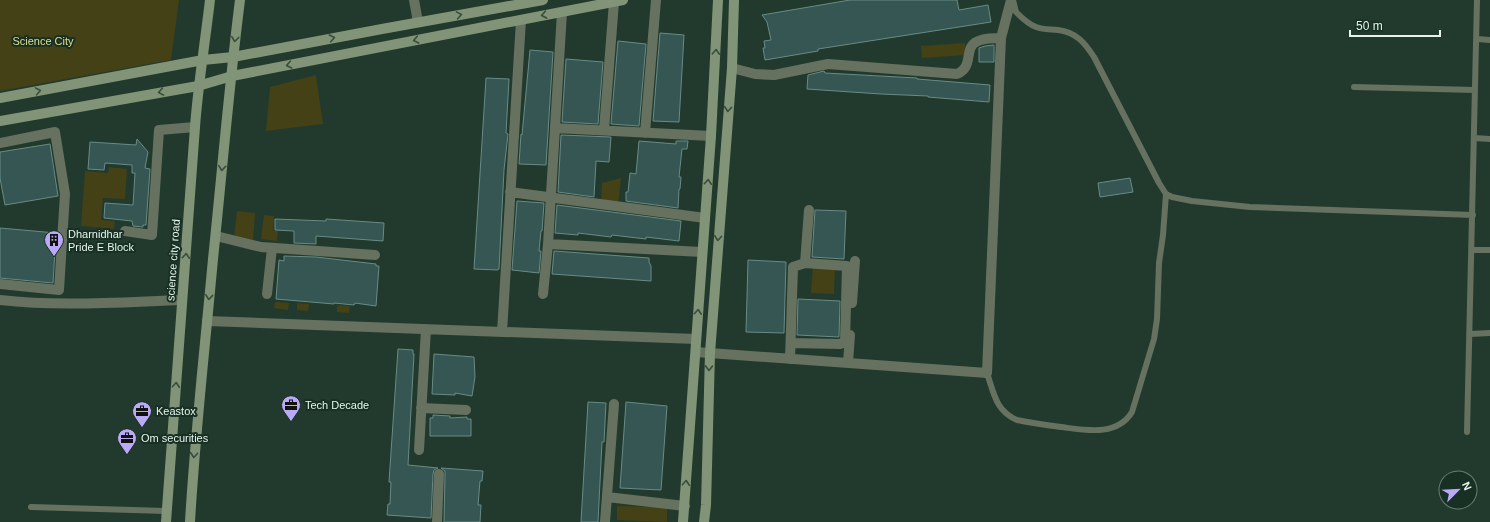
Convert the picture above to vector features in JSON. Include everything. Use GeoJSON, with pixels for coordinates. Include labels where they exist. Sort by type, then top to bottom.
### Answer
{"type":"FeatureCollection","features":[{"type":"Feature","properties":{"kind":"street","name":"science city road"},"geometry":{"type":"LineString","coordinates":[[166,522],[194,128],[198,86],[203,60],[210,0]]}},
{"type":"Feature","properties":{"kind":"street"},"geometry":{"type":"LineString","coordinates":[[190,522],[192,479],[207,321],[240,0]]}},
{"type":"Feature","properties":{"kind":"street"},"geometry":{"type":"LineString","coordinates":[[414,0],[418,22]]}},
{"type":"Feature","properties":{"kind":"street"},"geometry":{"type":"LineString","coordinates":[[0,98],[203,60],[233,57],[543,0]]}},
{"type":"Feature","properties":{"kind":"street"},"geometry":{"type":"LineString","coordinates":[[645,133],[656,0]]}},
{"type":"Feature","properties":{"kind":"street"},"geometry":{"type":"LineString","coordinates":[[684,522],[702,252],[706,218],[718,0]]}},
{"type":"Feature","properties":{"kind":"street"},"geometry":{"type":"LineString","coordinates":[[704,522],[706,505],[710,353],[732,68],[734,0]]}},
{"type":"Feature","properties":{"kind":"street"},"geometry":{"type":"LineString","coordinates":[[696,352],[987,373],[1001,38],[1012,0]]}},
{"type":"Feature","properties":{"kind":"street"},"geometry":{"type":"LineString","coordinates":[[0,121],[198,86],[232,76],[619,1],[604,130]]}},
{"type":"Feature","properties":{"kind":"street"},"geometry":{"type":"LineString","coordinates":[[543,294],[548,244],[562,12]]}},
{"type":"Feature","properties":{"kind":"street"},"geometry":{"type":"LineString","coordinates":[[502,332],[521,20]]}},
{"type":"Feature","properties":{"kind":"street"},"geometry":{"type":"LineString","coordinates":[[732,68],[756,74],[774,75],[828,64],[957,74],[965,68],[970,50],[976,42],[1001,38]]}},
{"type":"Feature","properties":{"kind":"street"},"geometry":{"type":"LineString","coordinates":[[125,231],[152,235],[159,130],[194,128]]}},
{"type":"Feature","properties":{"kind":"street"},"geometry":{"type":"LineString","coordinates":[[555,128],[711,136]]}},
{"type":"Feature","properties":{"kind":"street"},"geometry":{"type":"LineString","coordinates":[[0,143],[55,132],[65,194],[59,290],[0,284]]}},
{"type":"Feature","properties":{"kind":"street"},"geometry":{"type":"LineString","coordinates":[[510,192],[706,218]]}},
{"type":"Feature","properties":{"kind":"street"},"geometry":{"type":"LineString","coordinates":[[804,263],[809,210]]}},
{"type":"Feature","properties":{"kind":"street"},"geometry":{"type":"LineString","coordinates":[[216,236],[255,246],[375,255]]}},
{"type":"Feature","properties":{"kind":"street"},"geometry":{"type":"LineString","coordinates":[[548,244],[702,252]]}},
{"type":"Feature","properties":{"kind":"street"},"geometry":{"type":"LineString","coordinates":[[267,294],[272,248]]}},
{"type":"Feature","properties":{"kind":"street"},"geometry":{"type":"LineString","coordinates":[[848,363],[856,261]]}},
{"type":"Feature","properties":{"kind":"street"},"geometry":{"type":"LineString","coordinates":[[790,359],[793,267],[804,263],[847,266],[844,342],[840,344],[791,342]]}},
{"type":"Feature","properties":{"kind":"street"},"geometry":{"type":"LineString","coordinates":[[0,300],[21,302],[90,303],[182,300]]}},
{"type":"Feature","properties":{"kind":"street"},"geometry":{"type":"LineString","coordinates":[[207,321],[696,339]]}},
{"type":"Feature","properties":{"kind":"street"},"geometry":{"type":"LineString","coordinates":[[419,450],[426,329]]}},
{"type":"Feature","properties":{"kind":"street"},"geometry":{"type":"LineString","coordinates":[[605,522],[614,404]]}},
{"type":"Feature","properties":{"kind":"street"},"geometry":{"type":"LineString","coordinates":[[421,408],[466,410]]}},
{"type":"Feature","properties":{"kind":"street"},"geometry":{"type":"LineString","coordinates":[[437,522],[439,474]]}},
{"type":"Feature","properties":{"kind":"street"},"geometry":{"type":"LineString","coordinates":[[607,497],[684,506]]}},
{"type":"Feature","properties":{"kind":"lane"},"geometry":{"type":"LineString","coordinates":[[1012,0],[1016,12],[1034,26],[1046,30],[1070,32],[1078,36],[1085,43],[1094,57],[1159,183],[1166,194],[1172,198],[1250,207],[1473,215]]}},
{"type":"Feature","properties":{"kind":"lane"},"geometry":{"type":"LineString","coordinates":[[1468,432],[1478,0]]}},
{"type":"Feature","properties":{"kind":"lane"},"geometry":{"type":"LineString","coordinates":[[1477,39],[1490,40]]}},
{"type":"Feature","properties":{"kind":"lane"},"geometry":{"type":"LineString","coordinates":[[1354,87],[1475,90]]}},
{"type":"Feature","properties":{"kind":"lane"},"geometry":{"type":"LineString","coordinates":[[1474,138],[1490,139]]}},
{"type":"Feature","properties":{"kind":"lane"},"geometry":{"type":"LineString","coordinates":[[987,373],[1001,410],[1008,417],[1017,420],[1093,432],[1113,428],[1129,417],[1132,412],[1154,339],[1157,319],[1159,263],[1166,194]]}},
{"type":"Feature","properties":{"kind":"lane"},"geometry":{"type":"LineString","coordinates":[[1472,250],[1490,250]]}},
{"type":"Feature","properties":{"kind":"lane"},"geometry":{"type":"LineString","coordinates":[[1470,334],[1490,333]]}},
{"type":"Feature","properties":{"kind":"lane"},"geometry":{"type":"LineString","coordinates":[[31,506],[166,511]]}},
{"type":"Feature","properties":{"kind":"green space","name":"Science City"},"geometry":{"type":"Polygon","coordinates":[[[0,0],[179,0],[171,60],[0,91],[0,0]]]}},
{"type":"Feature","properties":{"kind":"green space"},"geometry":{"type":"Polygon","coordinates":[[[965,43],[966,55],[922,58],[921,46],[965,43]]]}},
{"type":"Feature","properties":{"kind":"green space"},"geometry":{"type":"Polygon","coordinates":[[[316,75],[323,124],[266,131],[270,87],[316,75]]]}},
{"type":"Feature","properties":{"kind":"green space"},"geometry":{"type":"Polygon","coordinates":[[[109,167],[127,169],[125,199],[103,198],[101,220],[115,221],[114,229],[81,226],[85,171],[108,173],[109,167]]]}},
{"type":"Feature","properties":{"kind":"green space"},"geometry":{"type":"Polygon","coordinates":[[[621,178],[618,205],[601,203],[602,183],[621,178]]]}},
{"type":"Feature","properties":{"kind":"green space"},"geometry":{"type":"Polygon","coordinates":[[[237,211],[255,213],[253,241],[234,237],[237,211]]]}},
{"type":"Feature","properties":{"kind":"green space"},"geometry":{"type":"Polygon","coordinates":[[[264,215],[274,216],[273,231],[278,231],[277,241],[261,239],[264,215]]]}},
{"type":"Feature","properties":{"kind":"green space"},"geometry":{"type":"Polygon","coordinates":[[[813,265],[835,267],[834,294],[811,293],[813,265]]]}},
{"type":"Feature","properties":{"kind":"green space"},"geometry":{"type":"Polygon","coordinates":[[[275,302],[289,303],[288,310],[274,308],[275,302]]]}},
{"type":"Feature","properties":{"kind":"green space"},"geometry":{"type":"Polygon","coordinates":[[[297,303],[309,304],[308,311],[297,310],[297,303]]]}},
{"type":"Feature","properties":{"kind":"green space"},"geometry":{"type":"Polygon","coordinates":[[[337,305],[350,306],[349,313],[337,312],[337,305]]]}},
{"type":"Feature","properties":{"kind":"green space"},"geometry":{"type":"Polygon","coordinates":[[[617,506],[667,507],[667,522],[617,520],[617,506]]]}},
{"type":"Feature","properties":{"kind":"building"},"geometry":{"type":"Polygon","coordinates":[[[850,0],[957,0],[959,10],[988,5],[991,22],[818,49],[818,51],[765,60],[763,48],[765,48],[764,41],[771,40],[767,22],[762,15],[850,0]]]}},
{"type":"Feature","properties":{"kind":"building"},"geometry":{"type":"Polygon","coordinates":[[[660,33],[684,35],[679,122],[653,121],[660,33]]]}},
{"type":"Feature","properties":{"kind":"building"},"geometry":{"type":"Polygon","coordinates":[[[618,41],[646,44],[639,126],[611,124],[618,41]]]}},
{"type":"Feature","properties":{"kind":"building"},"geometry":{"type":"Polygon","coordinates":[[[994,45],[994,62],[979,62],[979,48],[994,45]]]}},
{"type":"Feature","properties":{"kind":"building"},"geometry":{"type":"Polygon","coordinates":[[[530,50],[553,52],[546,165],[519,164],[530,50]]]}},
{"type":"Feature","properties":{"kind":"building"},"geometry":{"type":"Polygon","coordinates":[[[566,59],[603,62],[598,124],[562,122],[566,59]]]}},
{"type":"Feature","properties":{"kind":"building"},"geometry":{"type":"Polygon","coordinates":[[[824,71],[825,73],[917,78],[990,85],[989,102],[928,96],[807,89],[808,75],[824,71]]]}},
{"type":"Feature","properties":{"kind":"building"},"geometry":{"type":"Polygon","coordinates":[[[486,78],[509,79],[506,133],[508,134],[504,170],[498,270],[474,269],[486,78]]]}},
{"type":"Feature","properties":{"kind":"building"},"geometry":{"type":"Polygon","coordinates":[[[561,135],[611,137],[609,162],[596,161],[594,197],[558,192],[561,135]]]}},
{"type":"Feature","properties":{"kind":"building"},"geometry":{"type":"Polygon","coordinates":[[[137,139],[148,152],[145,168],[150,169],[146,225],[143,225],[143,227],[133,226],[132,221],[104,218],[105,203],[133,205],[135,173],[132,173],[132,165],[105,163],[104,170],[88,169],[90,142],[136,145],[137,139]]]}},
{"type":"Feature","properties":{"kind":"building"},"geometry":{"type":"Polygon","coordinates":[[[639,141],[676,144],[676,141],[688,141],[687,149],[682,149],[678,208],[626,201],[626,192],[628,192],[630,173],[636,174],[639,141]]]}},
{"type":"Feature","properties":{"kind":"building"},"geometry":{"type":"Polygon","coordinates":[[[50,144],[58,196],[5,205],[0,178],[0,152],[50,144]]]}},
{"type":"Feature","properties":{"kind":"building"},"geometry":{"type":"Polygon","coordinates":[[[1130,178],[1133,192],[1100,197],[1098,183],[1130,178]]]}},
{"type":"Feature","properties":{"kind":"building"},"geometry":{"type":"Polygon","coordinates":[[[517,201],[544,203],[539,251],[541,251],[539,273],[512,270],[517,201]]]}},
{"type":"Feature","properties":{"kind":"building"},"geometry":{"type":"Polygon","coordinates":[[[557,205],[681,221],[679,241],[646,237],[646,239],[612,235],[611,237],[578,233],[578,235],[555,233],[557,205]]]}},
{"type":"Feature","properties":{"kind":"building"},"geometry":{"type":"Polygon","coordinates":[[[815,210],[846,211],[844,259],[812,257],[815,210]]]}},
{"type":"Feature","properties":{"kind":"building"},"geometry":{"type":"Polygon","coordinates":[[[275,219],[326,221],[326,219],[384,223],[383,241],[316,236],[316,244],[294,243],[294,231],[275,230],[275,219]]]}},
{"type":"Feature","properties":{"kind":"building","name":"Dharnidhar Pride E Block"},"geometry":{"type":"Polygon","coordinates":[[[0,228],[56,233],[53,283],[0,278],[0,228]]]}},
{"type":"Feature","properties":{"kind":"building"},"geometry":{"type":"Polygon","coordinates":[[[554,251],[649,258],[651,266],[651,281],[552,274],[554,251]]]}},
{"type":"Feature","properties":{"kind":"building"},"geometry":{"type":"Polygon","coordinates":[[[284,256],[316,257],[376,264],[376,266],[379,266],[376,306],[355,303],[354,305],[334,304],[276,299],[279,260],[284,261],[284,256]]]}},
{"type":"Feature","properties":{"kind":"building"},"geometry":{"type":"Polygon","coordinates":[[[748,260],[786,262],[784,333],[746,332],[748,260]]]}},
{"type":"Feature","properties":{"kind":"building"},"geometry":{"type":"Polygon","coordinates":[[[798,299],[840,301],[839,337],[797,335],[798,299]]]}},
{"type":"Feature","properties":{"kind":"building"},"geometry":{"type":"Polygon","coordinates":[[[398,349],[413,350],[414,354],[408,465],[438,468],[434,470],[433,474],[431,518],[387,515],[388,504],[390,504],[391,482],[389,482],[398,349]]]}},
{"type":"Feature","properties":{"kind":"building"},"geometry":{"type":"Polygon","coordinates":[[[434,354],[474,357],[475,377],[472,396],[455,393],[455,395],[432,394],[434,354]]]}},
{"type":"Feature","properties":{"kind":"building"},"geometry":{"type":"Polygon","coordinates":[[[588,402],[606,403],[604,442],[602,442],[598,522],[581,522],[588,402]]]}},
{"type":"Feature","properties":{"kind":"building"},"geometry":{"type":"Polygon","coordinates":[[[626,402],[667,406],[661,490],[620,488],[626,402]]]}},
{"type":"Feature","properties":{"kind":"building"},"geometry":{"type":"Polygon","coordinates":[[[433,415],[450,416],[450,418],[467,417],[467,419],[471,419],[471,436],[430,436],[430,418],[433,418],[433,415]]]}},
{"type":"Feature","properties":{"kind":"building"},"geometry":{"type":"Polygon","coordinates":[[[441,468],[483,471],[482,481],[480,481],[478,505],[481,505],[480,522],[444,522],[445,471],[441,468]]]}},
{"type":"Feature","properties":{"kind":"place","name":"Dharnidhar Pride E Block"},"geometry":{"type":"Point","coordinates":[54,257]}},
{"type":"Feature","properties":{"kind":"place","name":"Tech Decade"},"geometry":{"type":"Point","coordinates":[291,422]}},
{"type":"Feature","properties":{"kind":"place","name":"Keastox"},"geometry":{"type":"Point","coordinates":[142,428]}},
{"type":"Feature","properties":{"kind":"place","name":"Om securities"},"geometry":{"type":"Point","coordinates":[127,455]}}]}
